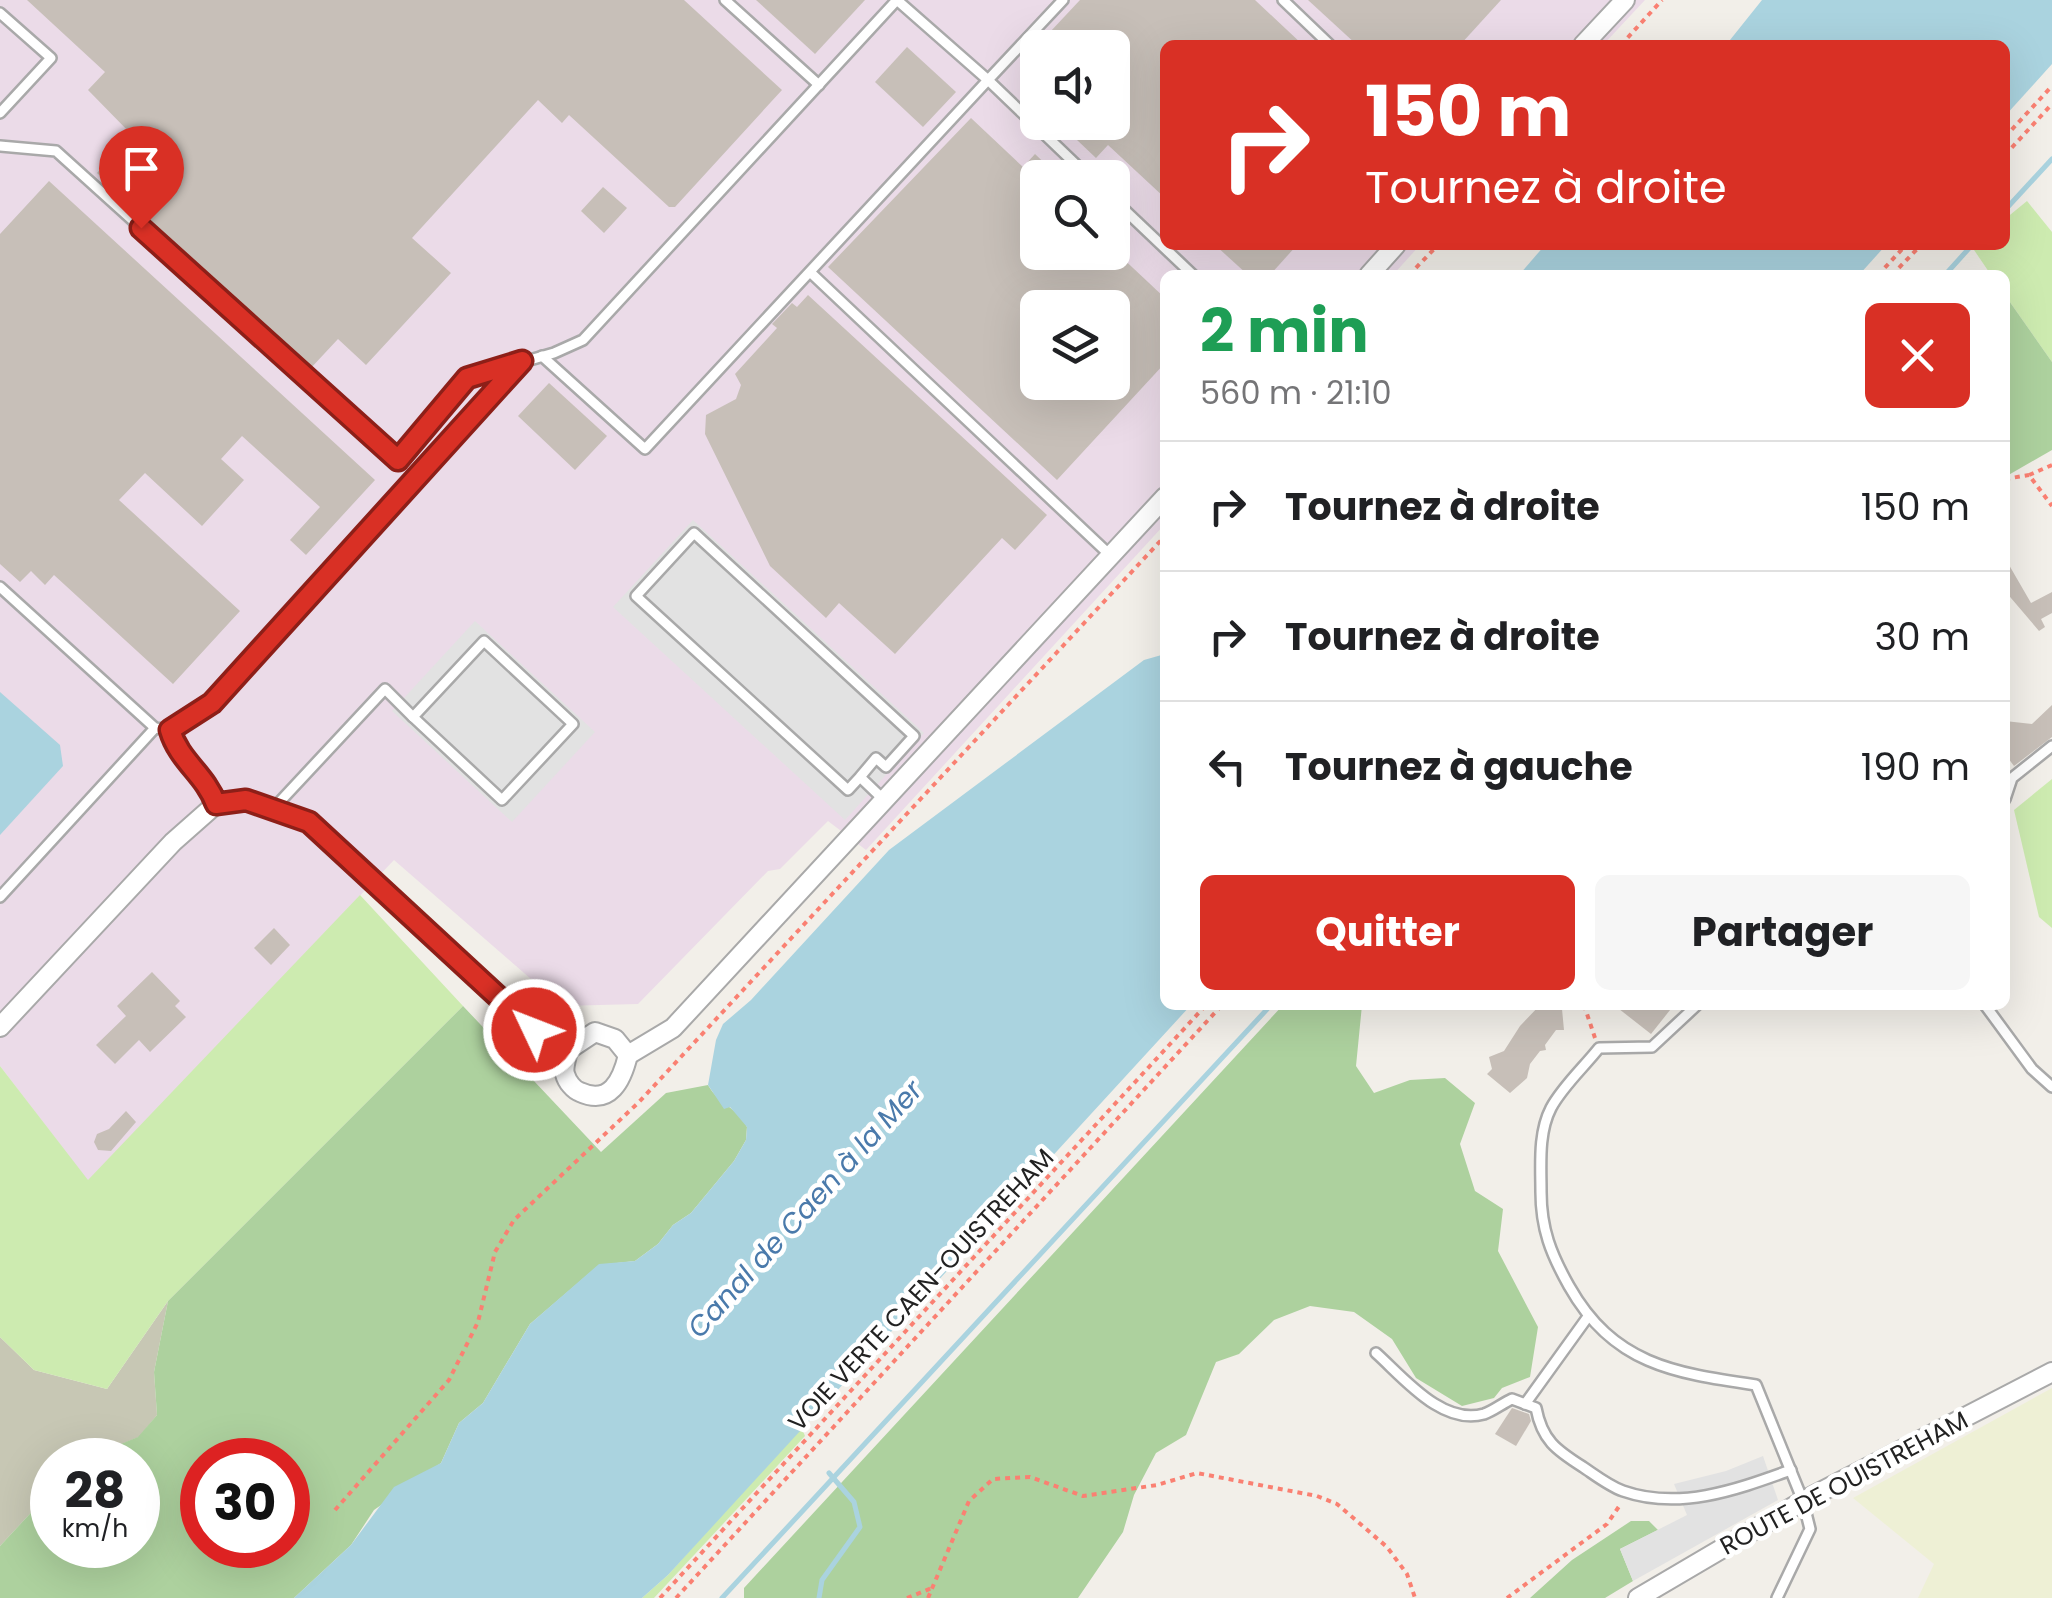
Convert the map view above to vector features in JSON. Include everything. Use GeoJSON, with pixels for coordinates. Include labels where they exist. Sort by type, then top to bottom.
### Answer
{"type":"FeatureCollection","features":[{"type":"Feature","properties":{"kind":"street"},"geometry":{"type":"LineString","coordinates":[[1588,40],[1626,0]]}},
{"type":"Feature","properties":{"kind":"street"},"geometry":{"type":"LineString","coordinates":[[1374,270],[1392,250]]}},
{"type":"Feature","properties":{"kind":"street"},"geometry":{"type":"LineString","coordinates":[[628,1055],[615,1039],[595,1032],[568,1050],[564,1074],[575,1090],[595,1098],[608,1095],[623,1078],[628,1055],[673,1028],[1160,502]]}},
{"type":"Feature","properties":{"kind":"street"},"geometry":{"type":"LineString","coordinates":[[0,1026],[173,842],[216,804],[246,800],[309,822],[534,1030],[568,1050]]}},
{"type":"Feature","properties":{"kind":"street","name":"ROUTE DE OUISTREHAM"},"geometry":{"type":"LineString","coordinates":[[1638,1598],[1803,1501],[2052,1372]]}},
{"type":"Feature","properties":{"kind":"lane"},"geometry":{"type":"LineString","coordinates":[[725,0],[819,85]]}},
{"type":"Feature","properties":{"kind":"lane"},"geometry":{"type":"LineString","coordinates":[[0,146],[56,151],[398,460],[467,378],[583,340],[896,0],[1071,160]]}},
{"type":"Feature","properties":{"kind":"lane"},"geometry":{"type":"LineString","coordinates":[[542,356],[645,449],[1064,0]]}},
{"type":"Feature","properties":{"kind":"lane"},"geometry":{"type":"LineString","coordinates":[[1282,0],[1325,40]]}},
{"type":"Feature","properties":{"kind":"lane"},"geometry":{"type":"LineString","coordinates":[[0,13],[51,58],[0,113]]}},
{"type":"Feature","properties":{"kind":"lane"},"geometry":{"type":"LineString","coordinates":[[1130,215],[1160,244]]}},
{"type":"Feature","properties":{"kind":"lane"},"geometry":{"type":"LineString","coordinates":[[1167,250],[1188,270]]}},
{"type":"Feature","properties":{"kind":"lane"},"geometry":{"type":"LineString","coordinates":[[810,272],[1111,556]]}},
{"type":"Feature","properties":{"kind":"lane"},"geometry":{"type":"LineString","coordinates":[[0,587],[155,728],[170,730],[212,703],[522,361]]}},
{"type":"Feature","properties":{"kind":"lane"},"geometry":{"type":"LineString","coordinates":[[694,533],[914,736],[886,767],[876,758],[860,777],[848,790],[636,596],[694,533]]}},
{"type":"Feature","properties":{"kind":"lane"},"geometry":{"type":"LineString","coordinates":[[274,808],[385,689],[413,717],[502,800],[573,724],[484,642],[413,717]]}},
{"type":"Feature","properties":{"kind":"lane"},"geometry":{"type":"LineString","coordinates":[[0,897],[155,728]]}},
{"type":"Feature","properties":{"kind":"lane"},"geometry":{"type":"LineString","coordinates":[[170,730],[177,752],[209,784],[216,804]]}},
{"type":"Feature","properties":{"kind":"lane"},"geometry":{"type":"LineString","coordinates":[[2010,784],[2012,778],[2052,746]]}},
{"type":"Feature","properties":{"kind":"lane"},"geometry":{"type":"LineString","coordinates":[[860,777],[886,802]]}},
{"type":"Feature","properties":{"kind":"lane"},"geometry":{"type":"LineString","coordinates":[[1693,1010],[1652,1047],[1599,1048],[1551,1108],[1541,1161],[1541,1206],[1547,1247],[1587,1318],[1612,1342],[1636,1355],[1696,1376],[1756,1384],[1810,1528],[1776,1598]]}},
{"type":"Feature","properties":{"kind":"lane"},"geometry":{"type":"LineString","coordinates":[[1989,1010],[2032,1069],[2052,1087]]}},
{"type":"Feature","properties":{"kind":"lane"},"geometry":{"type":"LineString","coordinates":[[1525,1404],[1587,1318]]}},
{"type":"Feature","properties":{"kind":"lane"},"geometry":{"type":"LineString","coordinates":[[1376,1353],[1431,1402],[1455,1414],[1482,1414],[1512,1399],[1536,1408],[1541,1432],[1569,1459],[1629,1492],[1652,1498],[1713,1496],[1791,1470]]}},
{"type":"Feature","properties":{"kind":"path"},"geometry":{"type":"LineString","coordinates":[[1626,40],[1662,0]]}},
{"type":"Feature","properties":{"kind":"path"},"geometry":{"type":"LineString","coordinates":[[2010,132],[2052,86]]}},
{"type":"Feature","properties":{"kind":"path"},"geometry":{"type":"LineString","coordinates":[[2010,150],[2052,104]]}},
{"type":"Feature","properties":{"kind":"path"},"geometry":{"type":"LineString","coordinates":[[1414,270],[1433,250]]}},
{"type":"Feature","properties":{"kind":"path"},"geometry":{"type":"LineString","coordinates":[[1883,270],[1901,250]]}},
{"type":"Feature","properties":{"kind":"path"},"geometry":{"type":"LineString","coordinates":[[1897,270],[1916,250]]}},
{"type":"Feature","properties":{"kind":"path"},"geometry":{"type":"LineString","coordinates":[[2010,478],[2030,476],[2052,465]]}},
{"type":"Feature","properties":{"kind":"path"},"geometry":{"type":"LineString","coordinates":[[2030,476],[2052,506]]}},
{"type":"Feature","properties":{"kind":"path"},"geometry":{"type":"LineString","coordinates":[[335,1510],[449,1380],[478,1322],[495,1252],[514,1220],[638,1102],[1160,541]]}},
{"type":"Feature","properties":{"kind":"path","name":"VOIE VERTE CAEN-OUISTREHAM"},"geometry":{"type":"LineString","coordinates":[[660,1598],[1201,1010]]}},
{"type":"Feature","properties":{"kind":"path"},"geometry":{"type":"LineString","coordinates":[[676,1598],[1217,1010]]}},
{"type":"Feature","properties":{"kind":"path"},"geometry":{"type":"LineString","coordinates":[[1586,1010],[1599,1048]]}},
{"type":"Feature","properties":{"kind":"path"},"geometry":{"type":"LineString","coordinates":[[928,1598],[969,1502],[993,1479],[1030,1477],[1083,1496],[1157,1485],[1198,1474],[1317,1496],[1337,1504],[1387,1547],[1407,1574],[1414,1598]]}},
{"type":"Feature","properties":{"kind":"path"},"geometry":{"type":"LineString","coordinates":[[1507,1598],[1607,1524],[1629,1492]]}},
{"type":"Feature","properties":{"kind":"path"},"geometry":{"type":"LineString","coordinates":[[907,1598],[932,1588]]}},
{"type":"Feature","properties":{"kind":"shaded area"},"geometry":{"type":"Polygon","coordinates":[[[0,0],[1645,0],[1608,40],[1160,40],[1160,250],[1416,250],[1398,270],[1160,270],[1160,529],[866,850],[828,821],[780,869],[768,871],[638,1004],[562,1006],[394,860],[88,1181],[0,1066],[0,0]]]}},
{"type":"Feature","properties":{"kind":"shaded area"},"geometry":{"type":"Polygon","coordinates":[[[693,520],[924,733],[845,820],[613,607],[693,520]]]}},
{"type":"Feature","properties":{"kind":"shaded area"},"geometry":{"type":"Polygon","coordinates":[[[475,621],[595,732],[512,822],[392,711],[475,621]]]}},
{"type":"Feature","properties":{"kind":"shaded area"},"geometry":{"type":"Polygon","coordinates":[[[168,1301],[154,1372],[157,1415],[136,1438],[30,1438],[30,1514],[0,1546],[0,1337],[34,1370],[107,1389],[168,1301]]]}},
{"type":"Feature","properties":{"kind":"shaded area"},"geometry":{"type":"Polygon","coordinates":[[[2052,1388],[2052,1598],[1918,1598],[1934,1564],[1853,1498],[2052,1388]]]}},
{"type":"Feature","properties":{"kind":"shaded area"},"geometry":{"type":"Polygon","coordinates":[[[1763,1456],[1778,1500],[1633,1581],[1620,1549],[1687,1515],[1674,1484],[1726,1471],[1763,1456]]]}},
{"type":"Feature","properties":{"kind":"green space"},"geometry":{"type":"Polygon","coordinates":[[[2027,201],[2052,232],[2052,362],[2010,302],[2010,270],[1988,270],[1974,250],[2010,250],[2010,215],[2027,201]]]}},
{"type":"Feature","properties":{"kind":"green space"},"geometry":{"type":"Polygon","coordinates":[[[2010,302],[2052,362],[2052,450],[2010,474],[2010,302]]]}},
{"type":"Feature","properties":{"kind":"green space"},"geometry":{"type":"Polygon","coordinates":[[[2052,779],[2052,928],[2039,917],[2014,810],[2052,779]]]}},
{"type":"Feature","properties":{"kind":"green space"},"geometry":{"type":"Polygon","coordinates":[[[360,895],[463,1006],[168,1301],[107,1389],[34,1370],[0,1337],[0,1066],[88,1180],[360,895]]]}},
{"type":"Feature","properties":{"kind":"green space"},"geometry":{"type":"Polygon","coordinates":[[[463,1006],[601,1152],[666,1093],[708,1085],[747,1127],[746,1140],[734,1161],[691,1213],[673,1225],[658,1244],[635,1261],[599,1265],[530,1324],[483,1403],[459,1423],[441,1463],[374,1510],[351,1545],[294,1598],[0,1598],[0,1546],[30,1514],[30,1568],[160,1568],[160,1438],[136,1438],[157,1415],[154,1372],[168,1301],[463,1006]]]}},
{"type":"Feature","properties":{"kind":"green space"},"geometry":{"type":"Polygon","coordinates":[[[1278,1010],[1362,1010],[1356,1066],[1374,1093],[1410,1080],[1445,1078],[1475,1103],[1460,1144],[1475,1191],[1503,1209],[1498,1251],[1538,1327],[1530,1377],[1502,1388],[1494,1398],[1462,1406],[1416,1378],[1392,1339],[1354,1312],[1310,1306],[1274,1320],[1239,1354],[1216,1362],[1186,1435],[1156,1453],[1134,1495],[1123,1532],[1078,1598],[744,1598],[744,1588],[1278,1010]]]}},
{"type":"Feature","properties":{"kind":"green space"},"geometry":{"type":"Polygon","coordinates":[[[801,1426],[805,1436],[654,1598],[642,1598],[668,1575],[801,1426]]]}},
{"type":"Feature","properties":{"kind":"green space"},"geometry":{"type":"Polygon","coordinates":[[[1631,1521],[1649,1521],[1658,1530],[1620,1549],[1633,1581],[1605,1598],[1530,1598],[1572,1560],[1631,1521]]]}},
{"type":"Feature","properties":{"kind":"water"},"geometry":{"type":"Polygon","coordinates":[[[1762,0],[2052,0],[2052,64],[2010,110],[2010,40],[1730,40],[1762,0]]]}},
{"type":"Feature","properties":{"kind":"water"},"geometry":{"type":"Polygon","coordinates":[[[1541,250],[1882,250],[1864,270],[1523,270],[1541,250]]]}},
{"type":"Feature","properties":{"kind":"water","name":"Canal de Caen à la Mer"},"geometry":{"type":"Polygon","coordinates":[[[1160,655],[1160,1010],[1186,1010],[668,1575],[642,1598],[294,1598],[351,1545],[394,1487],[441,1463],[459,1423],[483,1403],[530,1324],[599,1264],[635,1261],[658,1244],[673,1225],[691,1213],[734,1161],[746,1140],[747,1127],[730,1107],[724,1109],[708,1085],[723,1024],[751,1000],[889,850],[1144,660],[1160,655]]]}},
{"type":"Feature","properties":{"kind":"water"},"geometry":{"type":"Polygon","coordinates":[[[0,692],[60,745],[63,766],[0,835],[0,692]]]}},
{"type":"Feature","properties":{"kind":"building"},"geometry":{"type":"Polygon","coordinates":[[[27,0],[684,0],[782,90],[675,207],[669,207],[569,115],[562,123],[538,100],[412,238],[451,273],[366,365],[338,339],[310,369],[97,173],[132,135],[88,90],[105,72],[27,0]]]}},
{"type":"Feature","properties":{"kind":"building"},"geometry":{"type":"Polygon","coordinates":[[[756,0],[865,0],[815,54],[756,0]]]}},
{"type":"Feature","properties":{"kind":"building"},"geometry":{"type":"Polygon","coordinates":[[[1080,0],[1255,0],[1298,40],[1160,40],[1160,193],[1130,165],[1130,160],[1124,160],[1108,145],[1096,158],[1077,140],[1130,140],[1130,30],[1052,30],[1080,0]]]}},
{"type":"Feature","properties":{"kind":"building"},"geometry":{"type":"Polygon","coordinates":[[[1308,0],[1501,0],[1465,40],[1352,40],[1308,0]]]}},
{"type":"Feature","properties":{"kind":"building"},"geometry":{"type":"Polygon","coordinates":[[[907,47],[956,92],[923,127],[875,82],[907,47]]]}},
{"type":"Feature","properties":{"kind":"building"},"geometry":{"type":"Polygon","coordinates":[[[971,118],[1020,164],[1020,270],[1130,270],[1130,265],[1160,293],[1160,368],[1057,480],[828,267],[971,118]]]}},
{"type":"Feature","properties":{"kind":"building"},"geometry":{"type":"Polygon","coordinates":[[[49,181],[375,480],[306,555],[290,540],[320,507],[242,436],[221,459],[244,480],[202,526],[145,473],[119,500],[240,611],[173,684],[54,575],[45,585],[31,571],[20,582],[0,564],[0,234],[49,181]]]}},
{"type":"Feature","properties":{"kind":"building"},"geometry":{"type":"Polygon","coordinates":[[[603,187],[627,208],[604,233],[581,211],[603,187]]]}},
{"type":"Feature","properties":{"kind":"building"},"geometry":{"type":"Polygon","coordinates":[[[1220,250],[1292,250],[1274,270],[1242,270],[1220,250]]]}},
{"type":"Feature","properties":{"kind":"building"},"geometry":{"type":"Polygon","coordinates":[[[808,295],[1047,515],[1015,550],[1002,538],[895,654],[839,603],[826,618],[770,566],[705,434],[706,415],[736,399],[741,385],[735,374],[777,328],[772,324],[792,303],[797,307],[808,295]]]}},
{"type":"Feature","properties":{"kind":"building"},"geometry":{"type":"Polygon","coordinates":[[[549,383],[607,436],[575,470],[518,416],[549,383]]]}},
{"type":"Feature","properties":{"kind":"building"},"geometry":{"type":"Polygon","coordinates":[[[2010,567],[2031,603],[2052,592],[2052,613],[2041,619],[2045,627],[2039,631],[2010,597],[2010,567]]]}},
{"type":"Feature","properties":{"kind":"building"},"geometry":{"type":"Polygon","coordinates":[[[2052,705],[2052,737],[2014,766],[2010,761],[2010,722],[2032,724],[2052,705]]]}},
{"type":"Feature","properties":{"kind":"building"},"geometry":{"type":"Polygon","coordinates":[[[274,928],[290,945],[271,965],[254,948],[274,928]]]}},
{"type":"Feature","properties":{"kind":"building"},"geometry":{"type":"Polygon","coordinates":[[[152,972],[180,1001],[175,1006],[186,1017],[150,1052],[139,1040],[115,1064],[96,1045],[126,1016],[117,1006],[152,972]]]}},
{"type":"Feature","properties":{"kind":"building"},"geometry":{"type":"Polygon","coordinates":[[[1535,1010],[1562,1010],[1564,1030],[1556,1030],[1545,1045],[1546,1050],[1540,1051],[1530,1064],[1527,1078],[1510,1093],[1487,1074],[1492,1069],[1489,1057],[1504,1051],[1535,1010]]]}},
{"type":"Feature","properties":{"kind":"building"},"geometry":{"type":"Polygon","coordinates":[[[1620,1010],[1670,1010],[1651,1034],[1620,1010]]]}},
{"type":"Feature","properties":{"kind":"building"},"geometry":{"type":"Polygon","coordinates":[[[126,1111],[136,1122],[111,1151],[98,1150],[94,1142],[97,1134],[109,1129],[126,1111]]]}},
{"type":"Feature","properties":{"kind":"building"},"geometry":{"type":"Polygon","coordinates":[[[1512,1408],[1529,1414],[1531,1421],[1516,1446],[1495,1434],[1512,1408]]]}},
{"type":"Feature","properties":{"kind":"waterway"},"geometry":{"type":"LineString","coordinates":[[2010,205],[2052,159]]}},
{"type":"Feature","properties":{"kind":"waterway"},"geometry":{"type":"LineString","coordinates":[[1950,270],[1968,250]]}},
{"type":"Feature","properties":{"kind":"waterway"},"geometry":{"type":"LineString","coordinates":[[722,1598],[1266,1010]]}},
{"type":"Feature","properties":{"kind":"waterway"},"geometry":{"type":"LineString","coordinates":[[819,1598],[822,1580],[860,1527],[854,1502],[829,1473]]}},
{"type":"Feature","properties":{"kind":"route"},"geometry":{"type":"LineString","coordinates":[[141,228],[398,460],[467,378],[522,361],[212,703],[170,730],[177,752],[209,784],[216,804],[246,800],[309,822],[534,1030]]}}]}
